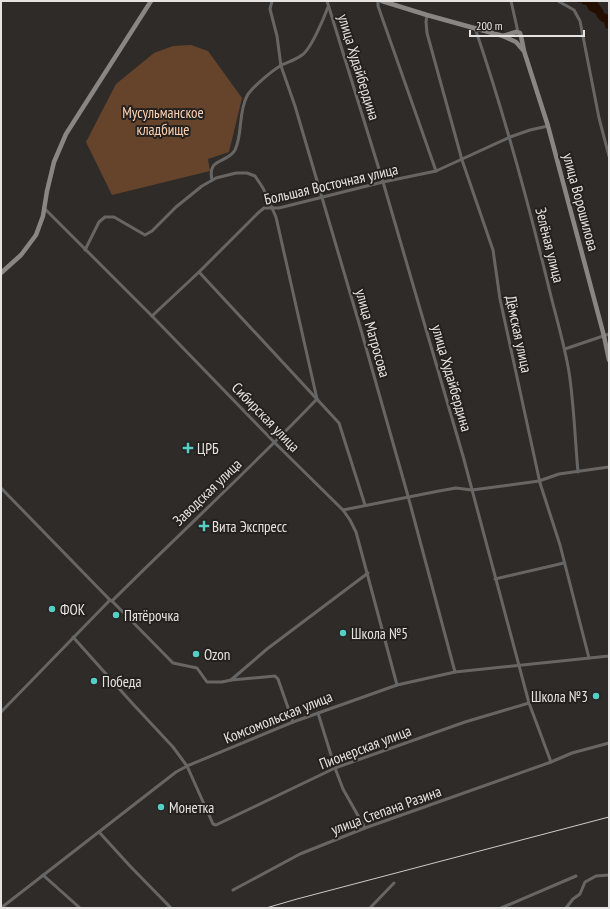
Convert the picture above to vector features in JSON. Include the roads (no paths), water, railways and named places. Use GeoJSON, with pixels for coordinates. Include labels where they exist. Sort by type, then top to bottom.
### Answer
{"type":"FeatureCollection","features":[{"type":"Feature","properties":{"kind":"street"},"geometry":{"type":"LineString","coordinates":[[1,273],[21,255],[36,235],[43,216],[54,162],[66,134],[151,1]]}},
{"type":"Feature","properties":{"kind":"street","name":"улица Матросова"},"geometry":{"type":"LineString","coordinates":[[272,1],[270,9],[277,36],[281,66],[295,106],[363,336],[408,496],[454,672]]}},
{"type":"Feature","properties":{"kind":"street","name":"улица Худайбердина"},"geometry":{"type":"LineString","coordinates":[[327,1],[383,182],[472,490],[518,666],[529,703],[551,762]]}},
{"type":"Feature","properties":{"kind":"street"},"geometry":{"type":"LineString","coordinates":[[378,1],[378,6],[436,171]]}},
{"type":"Feature","properties":{"kind":"street","name":"улица Ворошилова"},"geometry":{"type":"LineString","coordinates":[[382,1],[503,36],[514,41],[524,51]]}},
{"type":"Feature","properties":{"kind":"street"},"geometry":{"type":"LineString","coordinates":[[511,1],[521,39],[514,41],[511,37],[512,33]]}},
{"type":"Feature","properties":{"kind":"street"},"geometry":{"type":"LineString","coordinates":[[558,1],[574,10],[580,21],[599,118],[609,156]]}},
{"type":"Feature","properties":{"kind":"street"},"geometry":{"type":"LineString","coordinates":[[212,180],[211,173],[214,165],[219,160],[229,156],[238,142],[243,108],[247,96],[261,81],[281,66],[306,52],[328,8]]}},
{"type":"Feature","properties":{"kind":"street","name":"Дёмская улица"},"geometry":{"type":"LineString","coordinates":[[427,15],[426,33],[462,160],[493,250],[500,299],[539,481],[564,563],[589,658]]}},
{"type":"Feature","properties":{"kind":"street","name":"Зелёная улица"},"geometry":{"type":"LineString","coordinates":[[475,28],[510,137],[535,227],[548,286],[565,349],[570,374],[578,472]]}},
{"type":"Feature","properties":{"kind":"street"},"geometry":{"type":"LineString","coordinates":[[503,36],[518,32]]}},
{"type":"Feature","properties":{"kind":"street","name":"улица Ворошилова"},"geometry":{"type":"LineString","coordinates":[[521,39],[548,126],[607,335],[609,360]]}},
{"type":"Feature","properties":{"kind":"street","name":"Большая Восточная улица"},"geometry":{"type":"LineString","coordinates":[[152,316],[264,208],[279,208],[383,182],[436,171],[510,137],[548,126]]}},
{"type":"Feature","properties":{"kind":"street"},"geometry":{"type":"LineString","coordinates":[[85,250],[99,222],[105,217],[114,217],[145,235],[152,231],[181,203],[212,180],[236,173],[247,173],[255,176],[274,208],[317,399]]}},
{"type":"Feature","properties":{"kind":"street","name":"Сибирская улица"},"geometry":{"type":"LineString","coordinates":[[44,208],[343,510],[356,532],[397,684]]}},
{"type":"Feature","properties":{"kind":"street"},"geometry":{"type":"LineString","coordinates":[[199,272],[339,422],[365,505]]}},
{"type":"Feature","properties":{"kind":"street"},"geometry":{"type":"LineString","coordinates":[[565,349],[607,335]]}},
{"type":"Feature","properties":{"kind":"street","name":"Заводская улица"},"geometry":{"type":"LineString","coordinates":[[1,712],[73,637],[275,443],[317,399]]}},
{"type":"Feature","properties":{"kind":"street"},"geometry":{"type":"LineString","coordinates":[[343,510],[408,496],[456,488],[472,490],[539,481],[559,474],[609,468]]}},
{"type":"Feature","properties":{"kind":"street"},"geometry":{"type":"LineString","coordinates":[[1,488],[173,663],[197,668],[207,682],[222,682],[274,676],[278,679],[293,722]]}},
{"type":"Feature","properties":{"kind":"street"},"geometry":{"type":"LineString","coordinates":[[495,579],[564,563]]}},
{"type":"Feature","properties":{"kind":"street"},"geometry":{"type":"LineString","coordinates":[[231,680],[267,649],[368,573]]}},
{"type":"Feature","properties":{"kind":"street"},"geometry":{"type":"LineString","coordinates":[[73,637],[165,738],[187,766]]}},
{"type":"Feature","properties":{"kind":"street","name":"Комсомольская улица"},"geometry":{"type":"LineString","coordinates":[[1,908],[176,772],[293,722],[397,684],[454,672],[609,656]]}},
{"type":"Feature","properties":{"kind":"street","name":"Пионерская улица"},"geometry":{"type":"LineString","coordinates":[[187,766],[213,824],[216,825],[335,768],[465,722],[529,703]]}},
{"type":"Feature","properties":{"kind":"street"},"geometry":{"type":"LineString","coordinates":[[318,713],[343,789],[365,828]]}},
{"type":"Feature","properties":{"kind":"street","name":"улица Степана Разина"},"geometry":{"type":"LineString","coordinates":[[233,890],[300,854],[365,828],[551,762],[572,753],[609,743]]}},
{"type":"Feature","properties":{"kind":"street"},"geometry":{"type":"LineString","coordinates":[[99,832],[171,908]]}},
{"type":"Feature","properties":{"kind":"street"},"geometry":{"type":"LineString","coordinates":[[43,874],[80,908]]}},
{"type":"Feature","properties":{"kind":"street"},"geometry":{"type":"LineString","coordinates":[[566,908],[573,899],[580,894],[585,882],[596,876],[609,875]]}},
{"type":"Feature","properties":{"kind":"street"},"geometry":{"type":"LineString","coordinates":[[501,908],[576,876]]}},
{"type":"Feature","properties":{"kind":"street"},"geometry":{"type":"LineString","coordinates":[[370,908],[394,883]]}},
{"type":"Feature","properties":{"kind":"railway"},"geometry":{"type":"LineString","coordinates":[[266,908],[609,817]]}},
{"type":"Feature","properties":{"kind":"place","name":"ЦРБ"},"geometry":{"type":"Point","coordinates":[188,448]}},
{"type":"Feature","properties":{"kind":"place","name":"Вита Экспресс"},"geometry":{"type":"Point","coordinates":[204,526]}},
{"type":"Feature","properties":{"kind":"place","name":"ФОК"},"geometry":{"type":"Point","coordinates":[52,609]}},
{"type":"Feature","properties":{"kind":"place","name":"Пятёрочка"},"geometry":{"type":"Point","coordinates":[116,615]}},
{"type":"Feature","properties":{"kind":"place","name":"Школа №5"},"geometry":{"type":"Point","coordinates":[343,633]}},
{"type":"Feature","properties":{"kind":"place","name":"Ozon"},"geometry":{"type":"Point","coordinates":[196,654]}},
{"type":"Feature","properties":{"kind":"place","name":"Победа"},"geometry":{"type":"Point","coordinates":[94,681]}},
{"type":"Feature","properties":{"kind":"place","name":"Школа №3"},"geometry":{"type":"Point","coordinates":[596,696]}},
{"type":"Feature","properties":{"kind":"place","name":"Монетка"},"geometry":{"type":"Point","coordinates":[161,807]}},
{"type":"Feature","properties":{"kind":"park label","name":"Мусульманское кладбище"},"geometry":{"type":"Point","coordinates":[163,120]}}]}
